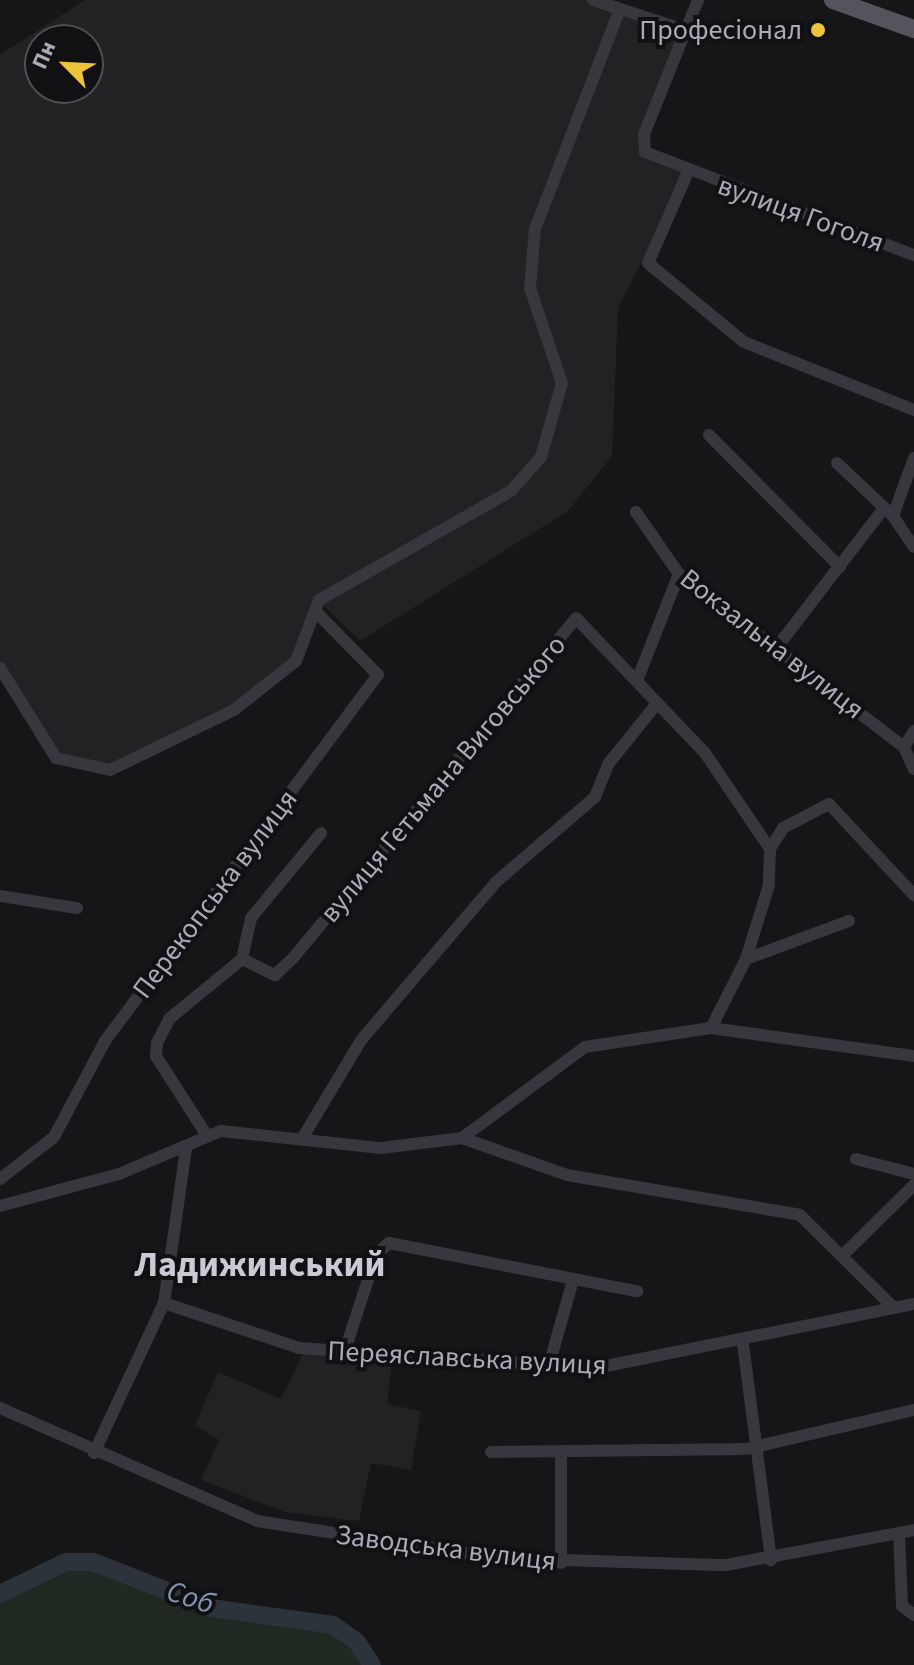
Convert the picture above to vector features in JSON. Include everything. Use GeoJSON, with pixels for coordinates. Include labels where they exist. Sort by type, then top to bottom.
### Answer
{"type":"FeatureCollection","features":[{"type":"Feature","properties":{"kind":"main road"},"geometry":{"type":"LineString","coordinates":[[833,0],[914,29]]}},
{"type":"Feature","properties":{"kind":"street"},"geometry":{"type":"LineString","coordinates":[[593,0],[685,30],[698,0]]}},
{"type":"Feature","properties":{"kind":"street"},"geometry":{"type":"LineString","coordinates":[[0,668],[56,758],[110,770],[234,710],[296,661],[319,600],[511,491],[541,457],[562,383],[530,288],[535,229],[620,9]]}},
{"type":"Feature","properties":{"kind":"street","name":"вулиця Гоголя"},"geometry":{"type":"LineString","coordinates":[[685,30],[644,134],[653,160],[914,255]]}},
{"type":"Feature","properties":{"kind":"street"},"geometry":{"type":"LineString","coordinates":[[688,172],[648,263],[744,342],[914,410]]}},
{"type":"Feature","properties":{"kind":"street"},"geometry":{"type":"LineString","coordinates":[[709,435],[840,567]]}},
{"type":"Feature","properties":{"kind":"street"},"geometry":{"type":"LineString","coordinates":[[774,651],[840,567],[889,512],[914,458]]}},
{"type":"Feature","properties":{"kind":"street"},"geometry":{"type":"LineString","coordinates":[[837,463],[889,512],[914,547]]}},
{"type":"Feature","properties":{"kind":"street","name":"Вокзальна вулиця"},"geometry":{"type":"LineString","coordinates":[[636,512],[679,574],[774,651],[904,747],[914,769]]}},
{"type":"Feature","properties":{"kind":"street"},"geometry":{"type":"LineString","coordinates":[[679,574],[638,678],[655,706],[705,753],[770,849]]}},
{"type":"Feature","properties":{"kind":"street","name":"Перекопська вулиця"},"geometry":{"type":"LineString","coordinates":[[0,1179],[54,1137],[105,1041],[378,675],[315,611]]}},
{"type":"Feature","properties":{"kind":"street","name":"вулиця Гетьмана Виговського"},"geometry":{"type":"LineString","coordinates":[[242,959],[275,975],[293,958],[576,618],[638,678]]}},
{"type":"Feature","properties":{"kind":"street"},"geometry":{"type":"LineString","coordinates":[[303,1137],[362,1039],[496,882],[595,797],[609,763],[655,706]]}},
{"type":"Feature","properties":{"kind":"street"},"geometry":{"type":"LineString","coordinates":[[904,747],[914,731]]}},
{"type":"Feature","properties":{"kind":"street"},"geometry":{"type":"LineString","coordinates":[[711,1028],[746,959],[769,885],[770,849],[783,828],[829,804],[914,895]]}},
{"type":"Feature","properties":{"kind":"street"},"geometry":{"type":"LineString","coordinates":[[206,1134],[156,1056],[157,1043],[169,1019],[242,959],[251,918],[321,833]]}},
{"type":"Feature","properties":{"kind":"street"},"geometry":{"type":"LineString","coordinates":[[0,896],[77,908]]}},
{"type":"Feature","properties":{"kind":"street"},"geometry":{"type":"LineString","coordinates":[[746,959],[849,921]]}},
{"type":"Feature","properties":{"kind":"street"},"geometry":{"type":"LineString","coordinates":[[462,1138],[585,1047],[711,1028],[914,1056]]}},
{"type":"Feature","properties":{"kind":"street"},"geometry":{"type":"LineString","coordinates":[[0,1206],[186,1148],[206,1134],[303,1137],[381,1148],[462,1138],[567,1175],[788,1211],[845,1253],[894,1308]]}},
{"type":"Feature","properties":{"kind":"street"},"geometry":{"type":"LineString","coordinates":[[94,1453],[164,1303],[186,1148]]}},
{"type":"Feature","properties":{"kind":"street"},"geometry":{"type":"LineString","coordinates":[[856,1159],[914,1174]]}},
{"type":"Feature","properties":{"kind":"street"},"geometry":{"type":"LineString","coordinates":[[845,1253],[914,1185]]}},
{"type":"Feature","properties":{"kind":"street"},"geometry":{"type":"LineString","coordinates":[[344,1353],[376,1255],[389,1243],[637,1291]]}},
{"type":"Feature","properties":{"kind":"street"},"geometry":{"type":"LineString","coordinates":[[549,1365],[573,1280]]}},
{"type":"Feature","properties":{"kind":"street","name":"Переяславська вулиця"},"geometry":{"type":"LineString","coordinates":[[164,1303],[299,1348],[615,1367],[743,1344],[914,1304]]}},
{"type":"Feature","properties":{"kind":"street"},"geometry":{"type":"LineString","coordinates":[[743,1344],[759,1447],[771,1560]]}},
{"type":"Feature","properties":{"kind":"street","name":"Заводська вулиця"},"geometry":{"type":"LineString","coordinates":[[0,1408],[94,1453],[272,1525],[561,1563],[771,1560],[914,1530]]}},
{"type":"Feature","properties":{"kind":"street"},"geometry":{"type":"LineString","coordinates":[[491,1452],[759,1447],[914,1410]]}},
{"type":"Feature","properties":{"kind":"street"},"geometry":{"type":"LineString","coordinates":[[561,1453],[561,1563]]}},
{"type":"Feature","properties":{"kind":"street"},"geometry":{"type":"LineString","coordinates":[[899,1534],[902,1606],[914,1615]]}},
{"type":"Feature","properties":{"kind":"shaded area"},"geometry":{"type":"Polygon","coordinates":[[[85,0],[596,0],[685,30],[644,134],[645,152],[688,172],[618,308],[612,456],[568,511],[360,641],[317,599],[294,659],[231,708],[110,767],[58,756],[0,662],[0,55],[24,39],[24,104],[104,104],[104,24],[48,24],[85,0]]]}},
{"type":"Feature","properties":{"kind":"shaded area"},"geometry":{"type":"Polygon","coordinates":[[[303,1353],[392,1363],[387,1404],[421,1411],[411,1470],[371,1463],[359,1521],[285,1512],[201,1480],[219,1440],[195,1425],[218,1372],[281,1399],[303,1353]]]}},
{"type":"Feature","properties":{"kind":"shaded area"},"geometry":{"type":"Polygon","coordinates":[[[66,1562],[93,1562],[230,1612],[333,1625],[357,1642],[372,1665],[0,1665],[0,1594],[66,1562]]]}},
{"type":"Feature","properties":{"kind":"waterway","name":"Соб"},"geometry":{"type":"LineString","coordinates":[[0,1594],[66,1562],[93,1562],[211,1608],[333,1625],[357,1642],[372,1665]]}},
{"type":"Feature","properties":{"kind":"place","name":"Професіонал"},"geometry":{"type":"Point","coordinates":[818,30]}},
{"type":"Feature","properties":{"kind":"district","name":"Ладижинський"},"geometry":{"type":"Point","coordinates":[260,1265]}}]}
